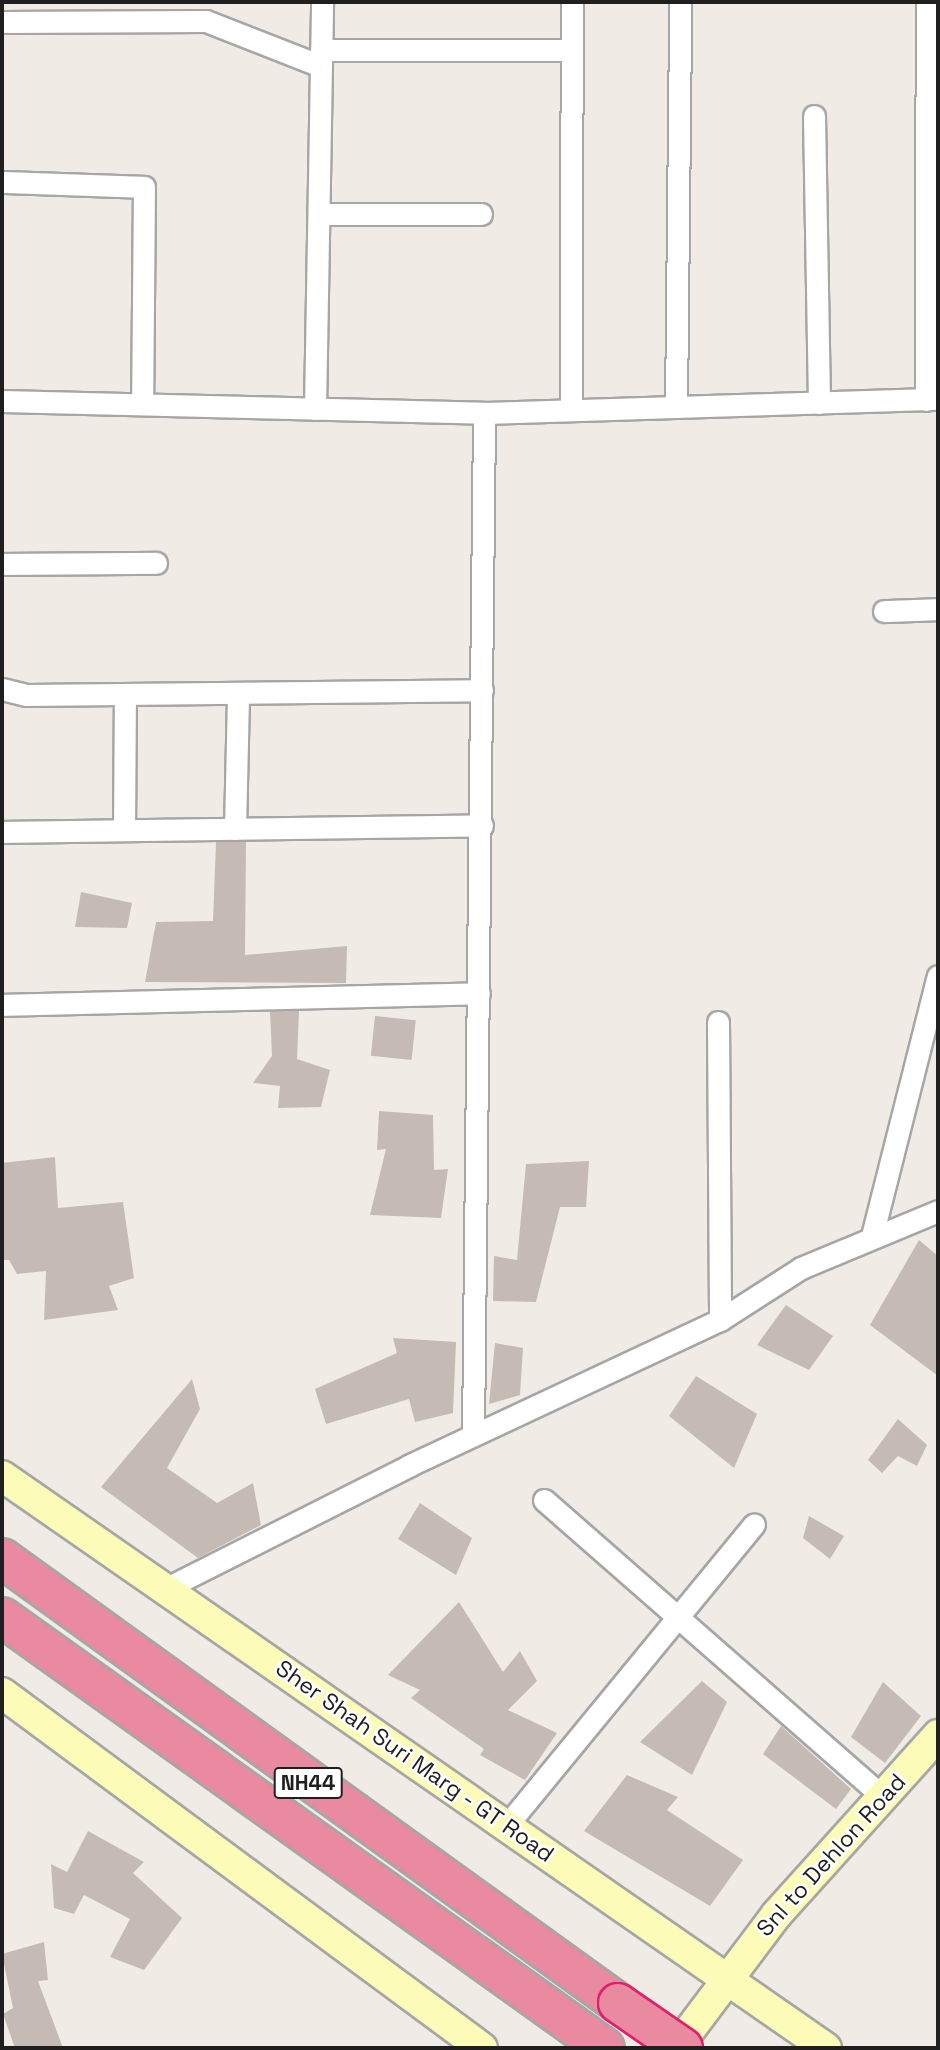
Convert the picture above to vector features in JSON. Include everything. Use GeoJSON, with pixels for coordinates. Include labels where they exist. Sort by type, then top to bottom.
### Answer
{"type":"FeatureCollection","features":[{"type":"Feature","properties":{"kind":"highway","name":"NH44"},"geometry":{"type":"LineString","coordinates":[[2,1558],[683,2048]]}},
{"type":"Feature","properties":{"kind":"highway","name":"NH44"},"geometry":{"type":"LineString","coordinates":[[2,1617],[599,2044]]}},
{"type":"Feature","properties":{"kind":"street"},"geometry":{"type":"LineString","coordinates":[[315,409],[322,2]]}},
{"type":"Feature","properties":{"kind":"street"},"geometry":{"type":"LineString","coordinates":[[571,410],[572,2]]}},
{"type":"Feature","properties":{"kind":"street"},"geometry":{"type":"LineString","coordinates":[[676,407],[680,2]]}},
{"type":"Feature","properties":{"kind":"street"},"geometry":{"type":"LineString","coordinates":[[2,401],[484,413],[932,400],[927,2]]}},
{"type":"Feature","properties":{"kind":"street"},"geometry":{"type":"LineString","coordinates":[[2,22],[206,21],[321,58],[572,50]]}},
{"type":"Feature","properties":{"kind":"street"},"geometry":{"type":"LineString","coordinates":[[814,116],[819,403]]}},
{"type":"Feature","properties":{"kind":"street"},"geometry":{"type":"LineString","coordinates":[[2,182],[144,187],[142,404]]}},
{"type":"Feature","properties":{"kind":"street"},"geometry":{"type":"LineString","coordinates":[[319,214],[481,214]]}},
{"type":"Feature","properties":{"kind":"street"},"geometry":{"type":"LineString","coordinates":[[473,1435],[482,825],[484,413]]}},
{"type":"Feature","properties":{"kind":"street"},"geometry":{"type":"LineString","coordinates":[[2,564],[156,563]]}},
{"type":"Feature","properties":{"kind":"street"},"geometry":{"type":"LineString","coordinates":[[884,611],[938,609]]}},
{"type":"Feature","properties":{"kind":"street"},"geometry":{"type":"LineString","coordinates":[[2,689],[12,695],[482,690]]}},
{"type":"Feature","properties":{"kind":"street"},"geometry":{"type":"LineString","coordinates":[[235,829],[238,693]]}},
{"type":"Feature","properties":{"kind":"street"},"geometry":{"type":"LineString","coordinates":[[124,830],[125,694]]}},
{"type":"Feature","properties":{"kind":"street"},"geometry":{"type":"LineString","coordinates":[[2,832],[482,825]]}},
{"type":"Feature","properties":{"kind":"street"},"geometry":{"type":"LineString","coordinates":[[872,1236],[938,976]]}},
{"type":"Feature","properties":{"kind":"street"},"geometry":{"type":"LineString","coordinates":[[2,1005],[479,993]]}},
{"type":"Feature","properties":{"kind":"street"},"geometry":{"type":"LineString","coordinates":[[718,1022],[720,1321]]}},
{"type":"Feature","properties":{"kind":"street"},"geometry":{"type":"LineString","coordinates":[[165,1589],[473,1435],[720,1321],[801,1268],[872,1236],[938,1212]]}},
{"type":"Feature","properties":{"kind":"street","name":"Sher Shah Suri Marg - GT Road"},"geometry":{"type":"LineString","coordinates":[[2,1476],[826,2048]]}},
{"type":"Feature","properties":{"kind":"street"},"geometry":{"type":"LineString","coordinates":[[544,1500],[883,1797]]}},
{"type":"Feature","properties":{"kind":"street"},"geometry":{"type":"LineString","coordinates":[[507,1825],[754,1524]]}},
{"type":"Feature","properties":{"kind":"street"},"geometry":{"type":"LineString","coordinates":[[2,1693],[482,2048]]}},
{"type":"Feature","properties":{"kind":"street","name":"Snl to Dehlon Road"},"geometry":{"type":"LineString","coordinates":[[676,2048],[727,1977],[938,1735]]}},
{"type":"Feature","properties":{"kind":"building"},"geometry":{"type":"Polygon","coordinates":[[[216,842],[246,842],[245,955],[347,946],[346,983],[145,982],[156,922],[213,921],[216,842]]]}},
{"type":"Feature","properties":{"kind":"building"},"geometry":{"type":"Polygon","coordinates":[[[81,892],[132,903],[127,928],[75,927],[81,892]]]}},
{"type":"Feature","properties":{"kind":"building"},"geometry":{"type":"Polygon","coordinates":[[[270,1011],[299,1011],[297,1059],[330,1070],[321,1107],[278,1108],[280,1086],[253,1083],[272,1056],[270,1011]]]}},
{"type":"Feature","properties":{"kind":"building"},"geometry":{"type":"Polygon","coordinates":[[[375,1016],[416,1020],[412,1060],[371,1056],[375,1016]]]}},
{"type":"Feature","properties":{"kind":"building"},"geometry":{"type":"Polygon","coordinates":[[[379,1111],[433,1115],[434,1170],[448,1169],[441,1218],[370,1215],[386,1149],[377,1150],[379,1111]]]}},
{"type":"Feature","properties":{"kind":"building"},"geometry":{"type":"Polygon","coordinates":[[[55,1157],[58,1208],[123,1202],[134,1278],[109,1286],[118,1310],[44,1320],[46,1271],[17,1274],[9,1260],[2,1260],[2,1163],[55,1157]]]}},
{"type":"Feature","properties":{"kind":"building"},"geometry":{"type":"Polygon","coordinates":[[[589,1161],[586,1207],[560,1207],[536,1302],[493,1301],[494,1256],[517,1260],[526,1164],[589,1161]]]}},
{"type":"Feature","properties":{"kind":"building"},"geometry":{"type":"Polygon","coordinates":[[[919,1240],[938,1256],[938,1376],[870,1325],[919,1240]]]}},
{"type":"Feature","properties":{"kind":"building"},"geometry":{"type":"Polygon","coordinates":[[[786,1305],[833,1336],[809,1370],[757,1345],[786,1305]]]}},
{"type":"Feature","properties":{"kind":"building"},"geometry":{"type":"Polygon","coordinates":[[[393,1338],[456,1342],[453,1413],[415,1422],[409,1399],[326,1424],[315,1389],[397,1353],[393,1338]]]}},
{"type":"Feature","properties":{"kind":"building"},"geometry":{"type":"Polygon","coordinates":[[[495,1343],[523,1348],[520,1395],[489,1404],[495,1343]]]}},
{"type":"Feature","properties":{"kind":"building"},"geometry":{"type":"Polygon","coordinates":[[[696,1376],[757,1414],[734,1468],[669,1416],[696,1376]]]}},
{"type":"Feature","properties":{"kind":"building"},"geometry":{"type":"Polygon","coordinates":[[[192,1379],[200,1409],[167,1468],[217,1503],[253,1483],[261,1525],[198,1558],[101,1487],[192,1379]]]}},
{"type":"Feature","properties":{"kind":"building"},"geometry":{"type":"Polygon","coordinates":[[[898,1419],[927,1445],[917,1466],[898,1456],[882,1473],[868,1460],[898,1419]]]}},
{"type":"Feature","properties":{"kind":"building"},"geometry":{"type":"Polygon","coordinates":[[[420,1503],[472,1538],[456,1575],[398,1539],[420,1503]]]}},
{"type":"Feature","properties":{"kind":"building"},"geometry":{"type":"Polygon","coordinates":[[[809,1516],[844,1536],[830,1559],[803,1538],[809,1516]]]}},
{"type":"Feature","properties":{"kind":"building"},"geometry":{"type":"Polygon","coordinates":[[[459,1602],[503,1672],[520,1651],[537,1681],[508,1710],[557,1733],[525,1780],[480,1755],[484,1749],[411,1698],[420,1690],[388,1675],[459,1602]]]}},
{"type":"Feature","properties":{"kind":"building"},"geometry":{"type":"Polygon","coordinates":[[[702,1681],[727,1702],[692,1775],[640,1742],[702,1681]]]}},
{"type":"Feature","properties":{"kind":"building"},"geometry":{"type":"Polygon","coordinates":[[[883,1682],[921,1716],[885,1763],[851,1737],[883,1682]]]}},
{"type":"Feature","properties":{"kind":"building"},"geometry":{"type":"Polygon","coordinates":[[[781,1726],[851,1789],[836,1809],[763,1754],[781,1726]]]}},
{"type":"Feature","properties":{"kind":"building"},"geometry":{"type":"Polygon","coordinates":[[[627,1775],[678,1797],[667,1810],[743,1860],[710,1906],[584,1831],[627,1775]]]}},
{"type":"Feature","properties":{"kind":"building"},"geometry":{"type":"Polygon","coordinates":[[[88,1831],[144,1862],[133,1873],[182,1918],[144,1970],[110,1957],[130,1919],[84,1895],[74,1914],[54,1908],[51,1864],[67,1872],[88,1831]]]}},
{"type":"Feature","properties":{"kind":"building"},"geometry":{"type":"Polygon","coordinates":[[[44,1942],[48,1980],[38,1981],[63,2048],[15,2048],[3,2014],[13,2008],[2,1954],[44,1942]]]}}]}
